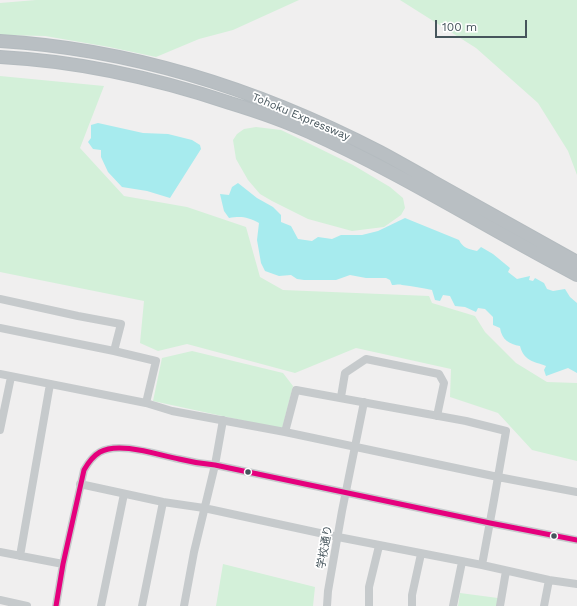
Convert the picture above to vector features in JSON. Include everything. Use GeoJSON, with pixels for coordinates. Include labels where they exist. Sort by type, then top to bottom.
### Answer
{"type":"FeatureCollection","features":[{"type":"Feature","properties":{"kind":"highway","name":"Tohoku Expressway"},"geometry":{"type":"LineString","coordinates":[[0,41],[67,48],[109,56],[182,73],[221,84],[257,97],[325,126],[382,153],[577,262]]}},
{"type":"Feature","properties":{"kind":"highway","name":"Tohoku Expressway"},"geometry":{"type":"LineString","coordinates":[[0,57],[27,58],[87,66],[142,77],[210,96],[278,119],[384,168],[577,275]]}},
{"type":"Feature","properties":{"kind":"street"},"geometry":{"type":"LineString","coordinates":[[0,299],[121,324],[114,351]]}},
{"type":"Feature","properties":{"kind":"street"},"geometry":{"type":"LineString","coordinates":[[0,328],[156,361],[146,403]]}},
{"type":"Feature","properties":{"kind":"street"},"geometry":{"type":"LineString","coordinates":[[341,398],[344,373],[366,359],[439,374],[444,384],[437,416]]}},
{"type":"Feature","properties":{"kind":"street"},"geometry":{"type":"LineString","coordinates":[[0,374],[146,403],[172,411],[285,432],[498,477],[577,492]]}},
{"type":"Feature","properties":{"kind":"street"},"geometry":{"type":"LineString","coordinates":[[0,430],[11,377]]}},
{"type":"Feature","properties":{"kind":"street"},"geometry":{"type":"LineString","coordinates":[[20,556],[50,384]]}},
{"type":"Feature","properties":{"kind":"street"},"geometry":{"type":"LineString","coordinates":[[285,432],[296,390],[466,421],[506,431],[482,565]]}},
{"type":"Feature","properties":{"kind":"street","name":"学校通り"},"geometry":{"type":"LineString","coordinates":[[327,606],[328,591],[364,402]]}},
{"type":"Feature","properties":{"kind":"street"},"geometry":{"type":"LineString","coordinates":[[184,606],[189,588],[194,552],[215,465],[223,420]]}},
{"type":"Feature","properties":{"kind":"street"},"geometry":{"type":"LineString","coordinates":[[56,606],[63,564],[84,470],[91,459],[100,451],[113,448],[126,448],[198,463],[215,465],[577,540]]}},
{"type":"Feature","properties":{"kind":"street"},"geometry":{"type":"LineString","coordinates":[[80,484],[163,502],[204,508],[379,546],[482,565],[549,580],[577,584]]}},
{"type":"Feature","properties":{"kind":"street"},"geometry":{"type":"LineString","coordinates":[[101,606],[124,494]]}},
{"type":"Feature","properties":{"kind":"street"},"geometry":{"type":"LineString","coordinates":[[142,606],[163,502]]}},
{"type":"Feature","properties":{"kind":"street"},"geometry":{"type":"LineString","coordinates":[[369,606],[369,587],[379,546]]}},
{"type":"Feature","properties":{"kind":"street"},"geometry":{"type":"LineString","coordinates":[[0,552],[63,564]]}},
{"type":"Feature","properties":{"kind":"street"},"geometry":{"type":"LineString","coordinates":[[412,606],[412,595],[421,554]]}},
{"type":"Feature","properties":{"kind":"street"},"geometry":{"type":"LineString","coordinates":[[453,606],[462,562]]}},
{"type":"Feature","properties":{"kind":"street"},"geometry":{"type":"LineString","coordinates":[[500,606],[506,571]]}},
{"type":"Feature","properties":{"kind":"street"},"geometry":{"type":"LineString","coordinates":[[544,606],[549,580]]}},
{"type":"Feature","properties":{"kind":"street"},"geometry":{"type":"LineString","coordinates":[[4,603],[27,606]]}},
{"type":"Feature","properties":{"kind":"green space"},"geometry":{"type":"Polygon","coordinates":[[[36,0],[299,0],[233,30],[199,39],[156,57],[45,36],[0,35],[0,3],[36,0]]]}},
{"type":"Feature","properties":{"kind":"green space"},"geometry":{"type":"Polygon","coordinates":[[[400,0],[577,0],[577,175],[568,151],[538,103],[476,48],[400,0]]]}},
{"type":"Feature","properties":{"kind":"green space"},"geometry":{"type":"Polygon","coordinates":[[[0,76],[104,86],[80,148],[124,196],[187,207],[246,227],[260,277],[283,290],[429,296],[432,303],[475,316],[485,332],[516,363],[547,382],[577,383],[577,461],[532,450],[498,413],[450,397],[451,369],[356,348],[295,373],[187,344],[158,351],[140,343],[144,301],[0,272],[0,76]]]}},
{"type":"Feature","properties":{"kind":"green space"},"geometry":{"type":"Polygon","coordinates":[[[256,127],[281,130],[353,165],[390,187],[403,198],[405,208],[401,215],[384,227],[352,231],[308,219],[260,194],[248,180],[236,159],[233,140],[237,134],[244,129],[256,127]]]}},
{"type":"Feature","properties":{"kind":"green space"},"geometry":{"type":"Polygon","coordinates":[[[192,351],[283,373],[293,386],[282,429],[153,401],[162,358],[192,351]]]}},
{"type":"Feature","properties":{"kind":"green space"},"geometry":{"type":"Polygon","coordinates":[[[223,564],[315,587],[313,606],[216,606],[223,564]]]}},
{"type":"Feature","properties":{"kind":"green space"},"geometry":{"type":"Polygon","coordinates":[[[460,593],[498,598],[498,606],[458,606],[460,593]]]}},
{"type":"Feature","properties":{"kind":"water"},"geometry":{"type":"Polygon","coordinates":[[[98,123],[143,133],[168,134],[192,140],[200,145],[201,149],[170,198],[147,191],[122,187],[108,172],[101,157],[101,150],[93,149],[88,142],[91,138],[91,125],[98,123]]]}},
{"type":"Feature","properties":{"kind":"water"},"geometry":{"type":"Polygon","coordinates":[[[238,183],[257,198],[273,207],[281,215],[281,222],[291,226],[298,239],[312,241],[318,237],[332,239],[341,235],[362,235],[378,231],[405,218],[459,240],[462,245],[468,249],[477,251],[481,247],[493,254],[510,268],[508,272],[517,279],[530,276],[529,280],[533,281],[535,278],[544,283],[547,289],[553,291],[565,289],[570,297],[577,303],[577,373],[568,368],[546,376],[544,370],[546,366],[530,360],[524,355],[520,346],[507,341],[502,336],[500,328],[493,325],[493,317],[485,309],[478,308],[476,312],[465,307],[455,306],[450,296],[443,295],[440,301],[435,300],[432,290],[414,286],[392,285],[390,280],[386,278],[366,278],[350,275],[336,280],[304,280],[297,279],[291,275],[279,276],[265,271],[261,263],[257,240],[259,223],[251,219],[237,217],[229,218],[224,211],[220,194],[229,195],[232,187],[238,183]]]}},
{"type":"Feature","properties":{"kind":"transit line"},"geometry":{"type":"LineString","coordinates":[[56,606],[63,564],[84,470],[95,456],[108,449],[128,448],[139,450],[577,540]]}}]}
